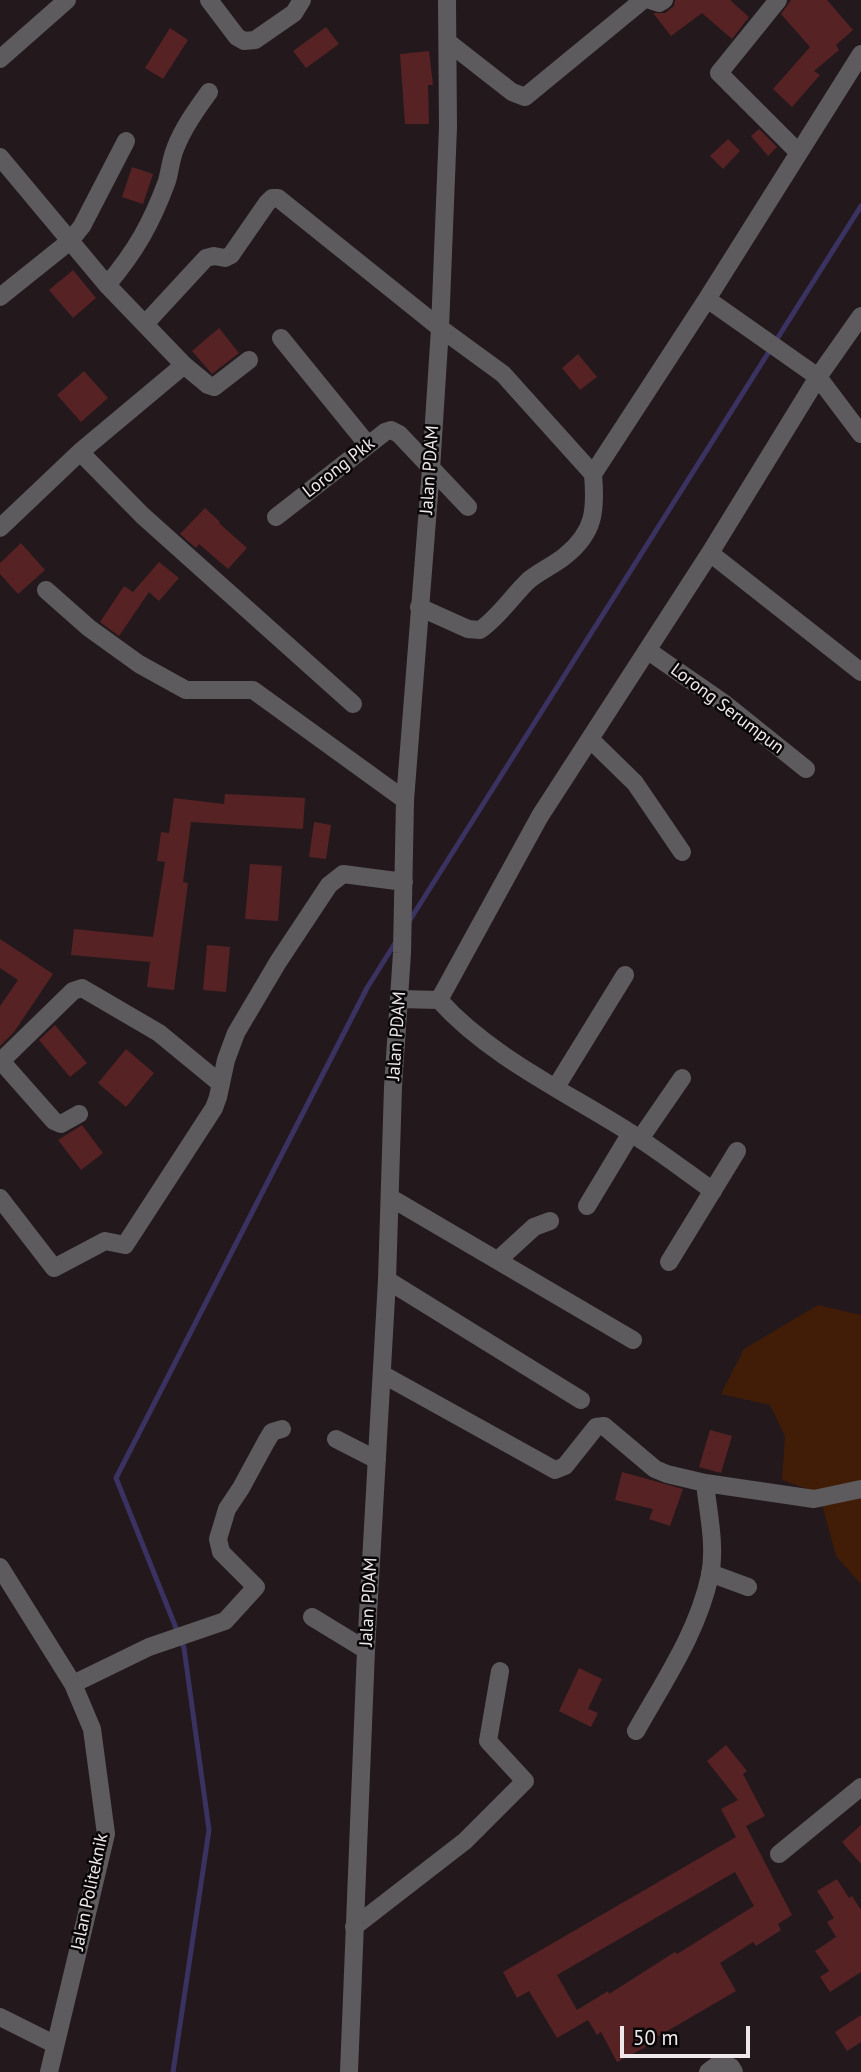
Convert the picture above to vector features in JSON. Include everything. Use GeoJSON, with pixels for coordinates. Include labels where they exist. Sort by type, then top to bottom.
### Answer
{"type":"FeatureCollection","features":[{"type":"Feature","properties":{"kind":"street"},"geometry":{"type":"LineString","coordinates":[[0,59],[67,0]]}},
{"type":"Feature","properties":{"kind":"street"},"geometry":{"type":"LineString","coordinates":[[209,0],[237,37],[244,41],[255,40],[294,13],[302,0]]}},
{"type":"Feature","properties":{"kind":"street","name":"Jalan PDAM"},"geometry":{"type":"LineString","coordinates":[[349,2072],[366,1650],[402,953],[405,800],[440,328],[447,140],[447,0]]}},
{"type":"Feature","properties":{"kind":"street"},"geometry":{"type":"LineString","coordinates":[[447,42],[512,92],[525,97],[643,0]]}},
{"type":"Feature","properties":{"kind":"street"},"geometry":{"type":"LineString","coordinates":[[650,0],[659,3],[664,0]]}},
{"type":"Feature","properties":{"kind":"street"},"geometry":{"type":"LineString","coordinates":[[778,0],[719,73],[799,153]]}},
{"type":"Feature","properties":{"kind":"street"},"geometry":{"type":"LineString","coordinates":[[593,474],[861,54]]}},
{"type":"Feature","properties":{"kind":"street"},"geometry":{"type":"LineString","coordinates":[[107,285],[131,257],[149,227],[168,177],[174,150],[189,121],[209,92]]}},
{"type":"Feature","properties":{"kind":"street"},"geometry":{"type":"LineString","coordinates":[[0,297],[70,241],[98,200],[126,141]]}},
{"type":"Feature","properties":{"kind":"street"},"geometry":{"type":"LineString","coordinates":[[0,157],[107,285],[184,365],[208,385],[214,387],[249,360]]}},
{"type":"Feature","properties":{"kind":"street"},"geometry":{"type":"LineString","coordinates":[[145,324],[206,258],[225,258],[231,255],[274,197],[440,328],[503,374],[593,474],[596,501],[593,520],[586,535],[566,555],[530,580],[495,620],[480,630],[468,629],[419,607]]}},
{"type":"Feature","properties":{"kind":"street"},"geometry":{"type":"LineString","coordinates":[[707,299],[818,377],[861,434]]}},
{"type":"Feature","properties":{"kind":"street"},"geometry":{"type":"LineString","coordinates":[[439,1000],[540,816],[591,740],[818,377],[861,316]]}},
{"type":"Feature","properties":{"kind":"street"},"geometry":{"type":"LineString","coordinates":[[281,338],[369,445]]}},
{"type":"Feature","properties":{"kind":"street"},"geometry":{"type":"LineString","coordinates":[[0,528],[79,452],[184,365]]}},
{"type":"Feature","properties":{"kind":"street","name":"Lorong Pkk"},"geometry":{"type":"LineString","coordinates":[[276,517],[385,432],[394,430],[431,470]]}},
{"type":"Feature","properties":{"kind":"street"},"geometry":{"type":"LineString","coordinates":[[79,452],[143,516],[353,704]]}},
{"type":"Feature","properties":{"kind":"street"},"geometry":{"type":"LineString","coordinates":[[431,470],[468,507]]}},
{"type":"Feature","properties":{"kind":"street"},"geometry":{"type":"LineString","coordinates":[[710,552],[861,672]]}},
{"type":"Feature","properties":{"kind":"street"},"geometry":{"type":"LineString","coordinates":[[46,590],[139,664],[186,690],[253,691],[405,800]]}},
{"type":"Feature","properties":{"kind":"street","name":"Lorong Serumpun"},"geometry":{"type":"LineString","coordinates":[[647,650],[725,704],[806,768]]}},
{"type":"Feature","properties":{"kind":"street"},"geometry":{"type":"LineString","coordinates":[[591,740],[635,783],[682,852]]}},
{"type":"Feature","properties":{"kind":"street"},"geometry":{"type":"LineString","coordinates":[[0,1198],[54,1268],[105,1241],[125,1245],[209,1116],[218,1097],[226,1060],[236,1033],[278,962],[334,880],[343,874],[354,874],[404,882]]}},
{"type":"Feature","properties":{"kind":"street"},"geometry":{"type":"LineString","coordinates":[[556,1087],[625,975]]}},
{"type":"Feature","properties":{"kind":"street"},"geometry":{"type":"LineString","coordinates":[[79,1114],[61,1124],[54,1121],[0,1061],[73,992],[82,988],[159,1032],[221,1084]]}},
{"type":"Feature","properties":{"kind":"street"},"geometry":{"type":"LineString","coordinates":[[399,999],[439,1000],[477,1036],[635,1136],[713,1191]]}},
{"type":"Feature","properties":{"kind":"street"},"geometry":{"type":"LineString","coordinates":[[587,1206],[635,1136],[682,1078]]}},
{"type":"Feature","properties":{"kind":"street"},"geometry":{"type":"LineString","coordinates":[[669,1262],[737,1151]]}},
{"type":"Feature","properties":{"kind":"street"},"geometry":{"type":"LineString","coordinates":[[391,1198],[633,1340]]}},
{"type":"Feature","properties":{"kind":"street"},"geometry":{"type":"LineString","coordinates":[[498,1260],[534,1227],[550,1221]]}},
{"type":"Feature","properties":{"kind":"street"},"geometry":{"type":"LineString","coordinates":[[387,1280],[581,1400]]}},
{"type":"Feature","properties":{"kind":"street"},"geometry":{"type":"LineString","coordinates":[[382,1374],[550,1468],[565,1466],[590,1433],[596,1427],[604,1426],[655,1469],[667,1474],[705,1483],[814,1499],[861,1489]]}},
{"type":"Feature","properties":{"kind":"street"},"geometry":{"type":"LineString","coordinates":[[73,1684],[149,1647],[230,1618],[256,1587],[217,1545],[227,1509],[272,1432],[282,1429]]}},
{"type":"Feature","properties":{"kind":"street"},"geometry":{"type":"LineString","coordinates":[[336,1439],[377,1460]]}},
{"type":"Feature","properties":{"kind":"street"},"geometry":{"type":"LineString","coordinates":[[636,1731],[691,1633],[710,1573],[705,1483]]}},
{"type":"Feature","properties":{"kind":"street","name":"Jalan Politeknik"},"geometry":{"type":"LineString","coordinates":[[0,1567],[73,1684],[92,1729],[106,1834],[49,2072]]}},
{"type":"Feature","properties":{"kind":"street"},"geometry":{"type":"LineString","coordinates":[[710,1573],[748,1587]]}},
{"type":"Feature","properties":{"kind":"street"},"geometry":{"type":"LineString","coordinates":[[313,1617],[366,1650]]}},
{"type":"Feature","properties":{"kind":"street"},"geometry":{"type":"LineString","coordinates":[[355,1927],[466,1841],[525,1781],[488,1741],[500,1671]]}},
{"type":"Feature","properties":{"kind":"street"},"geometry":{"type":"LineString","coordinates":[[779,1854],[861,1787]]}},
{"type":"Feature","properties":{"kind":"street"},"geometry":{"type":"LineString","coordinates":[[0,2017],[54,2044]]}},
{"type":"Feature","properties":{"kind":"street"},"geometry":{"type":"LineString","coordinates":[[708,2072],[720,2063],[731,2067],[734,2072]]}},
{"type":"Feature","properties":{"kind":"shaded area"},"geometry":{"type":"Polygon","coordinates":[[[818,1305],[861,1315],[861,1584],[836,1556],[819,1493],[782,1480],[785,1436],[770,1405],[721,1394],[744,1349],[818,1305]]]}},
{"type":"Feature","properties":{"kind":"building"},"geometry":{"type":"Polygon","coordinates":[[[675,0],[730,0],[749,17],[732,39],[702,13],[671,36],[653,13],[665,13],[674,6],[675,0]]]}},
{"type":"Feature","properties":{"kind":"building"},"geometry":{"type":"Polygon","coordinates":[[[791,0],[827,0],[853,30],[836,45],[839,50],[814,71],[820,75],[792,107],[773,89],[810,47],[781,14],[791,0]]]}},
{"type":"Feature","properties":{"kind":"building"},"geometry":{"type":"Polygon","coordinates":[[[326,27],[339,44],[306,68],[293,51],[326,27]]]}},
{"type":"Feature","properties":{"kind":"building"},"geometry":{"type":"Polygon","coordinates":[[[170,28],[188,40],[163,79],[145,68],[170,28]]]}},
{"type":"Feature","properties":{"kind":"building"},"geometry":{"type":"Polygon","coordinates":[[[429,51],[433,85],[428,85],[429,124],[405,124],[400,54],[429,51]]]}},
{"type":"Feature","properties":{"kind":"building"},"geometry":{"type":"Polygon","coordinates":[[[759,129],[777,147],[768,156],[751,136],[759,129]]]}},
{"type":"Feature","properties":{"kind":"building"},"geometry":{"type":"Polygon","coordinates":[[[728,139],[740,151],[723,169],[710,156],[728,139]]]}},
{"type":"Feature","properties":{"kind":"building"},"geometry":{"type":"Polygon","coordinates":[[[132,167],[153,174],[143,204],[122,197],[132,167]]]}},
{"type":"Feature","properties":{"kind":"building"},"geometry":{"type":"Polygon","coordinates":[[[73,270],[96,298],[73,318],[49,290],[73,270]]]}},
{"type":"Feature","properties":{"kind":"building"},"geometry":{"type":"Polygon","coordinates":[[[219,328],[239,353],[212,374],[192,351],[219,328]]]}},
{"type":"Feature","properties":{"kind":"building"},"geometry":{"type":"Polygon","coordinates":[[[578,354],[597,377],[580,390],[562,368],[578,354]]]}},
{"type":"Feature","properties":{"kind":"building"},"geometry":{"type":"Polygon","coordinates":[[[84,371],[108,398],[81,422],[57,395],[84,371]]]}},
{"type":"Feature","properties":{"kind":"building"},"geometry":{"type":"Polygon","coordinates":[[[205,508],[247,548],[228,569],[199,544],[196,548],[180,534],[205,508]]]}},
{"type":"Feature","properties":{"kind":"building"},"geometry":{"type":"Polygon","coordinates":[[[21,543],[45,570],[18,594],[0,574],[0,563],[21,543]]]}},
{"type":"Feature","properties":{"kind":"building"},"geometry":{"type":"Polygon","coordinates":[[[159,562],[179,578],[159,601],[149,592],[119,636],[100,622],[124,586],[133,592],[159,562]]]}},
{"type":"Feature","properties":{"kind":"building"},"geometry":{"type":"Polygon","coordinates":[[[225,794],[305,798],[303,829],[191,822],[183,882],[188,883],[174,990],[147,987],[150,962],[71,955],[74,929],[153,937],[165,862],[157,861],[161,832],[169,833],[174,798],[224,804],[225,794]]]}},
{"type":"Feature","properties":{"kind":"building"},"geometry":{"type":"Polygon","coordinates":[[[314,822],[331,825],[326,859],[309,857],[314,822]]]}},
{"type":"Feature","properties":{"kind":"building"},"geometry":{"type":"Polygon","coordinates":[[[250,864],[282,866],[278,921],[245,919],[250,864]]]}},
{"type":"Feature","properties":{"kind":"building"},"geometry":{"type":"Polygon","coordinates":[[[0,939],[53,974],[14,1032],[0,1046],[0,1006],[18,980],[0,968],[0,939]]]}},
{"type":"Feature","properties":{"kind":"building"},"geometry":{"type":"Polygon","coordinates":[[[207,945],[230,947],[226,992],[203,990],[207,945]]]}},
{"type":"Feature","properties":{"kind":"building"},"geometry":{"type":"Polygon","coordinates":[[[55,1025],[87,1063],[70,1077],[39,1040],[55,1025]]]}},
{"type":"Feature","properties":{"kind":"building"},"geometry":{"type":"Polygon","coordinates":[[[126,1049],[154,1073],[126,1107],[98,1083],[126,1049]]]}},
{"type":"Feature","properties":{"kind":"building"},"geometry":{"type":"Polygon","coordinates":[[[82,1125],[103,1153],[81,1170],[58,1140],[82,1125]]]}},
{"type":"Feature","properties":{"kind":"building"},"geometry":{"type":"Polygon","coordinates":[[[710,1430],[732,1436],[721,1473],[699,1467],[710,1430]]]}},
{"type":"Feature","properties":{"kind":"building"},"geometry":{"type":"Polygon","coordinates":[[[622,1472],[683,1489],[670,1526],[649,1519],[653,1509],[615,1500],[622,1472]]]}},
{"type":"Feature","properties":{"kind":"building"},"geometry":{"type":"Polygon","coordinates":[[[579,1668],[602,1679],[588,1709],[598,1713],[591,1727],[559,1711],[579,1668]]]}},
{"type":"Feature","properties":{"kind":"building"},"geometry":{"type":"Polygon","coordinates":[[[726,1745],[747,1771],[743,1774],[765,1816],[746,1826],[792,1915],[778,1924],[781,1930],[756,1946],[753,1942],[720,1963],[736,1991],[657,2037],[659,2040],[617,2062],[601,2032],[597,2035],[588,2020],[557,2038],[529,1991],[517,1998],[503,1972],[736,1837],[721,1809],[738,1800],[707,1761],[726,1745]],[[735,1872],[557,1975],[577,2010],[608,1991],[609,1994],[754,1906],[735,1872]]]}},
{"type":"Feature","properties":{"kind":"building"},"geometry":{"type":"Polygon","coordinates":[[[861,1825],[861,1864],[842,1842],[861,1825]]]}},
{"type":"Feature","properties":{"kind":"building"},"geometry":{"type":"Polygon","coordinates":[[[837,1879],[849,1898],[852,1896],[861,1910],[861,1972],[830,1992],[820,1977],[829,1971],[815,1951],[836,1937],[827,1922],[834,1918],[817,1891],[837,1879]]]}},
{"type":"Feature","properties":{"kind":"building"},"geometry":{"type":"Polygon","coordinates":[[[861,2015],[861,2042],[847,2051],[835,2032],[861,2015]]]}},
{"type":"Feature","properties":{"kind":"waterway"},"geometry":{"type":"LineString","coordinates":[[408,923],[861,206]]}},
{"type":"Feature","properties":{"kind":"waterway"},"geometry":{"type":"LineString","coordinates":[[173,2072],[209,1830],[184,1648],[116,1478],[367,988],[397,940]]}}]}
